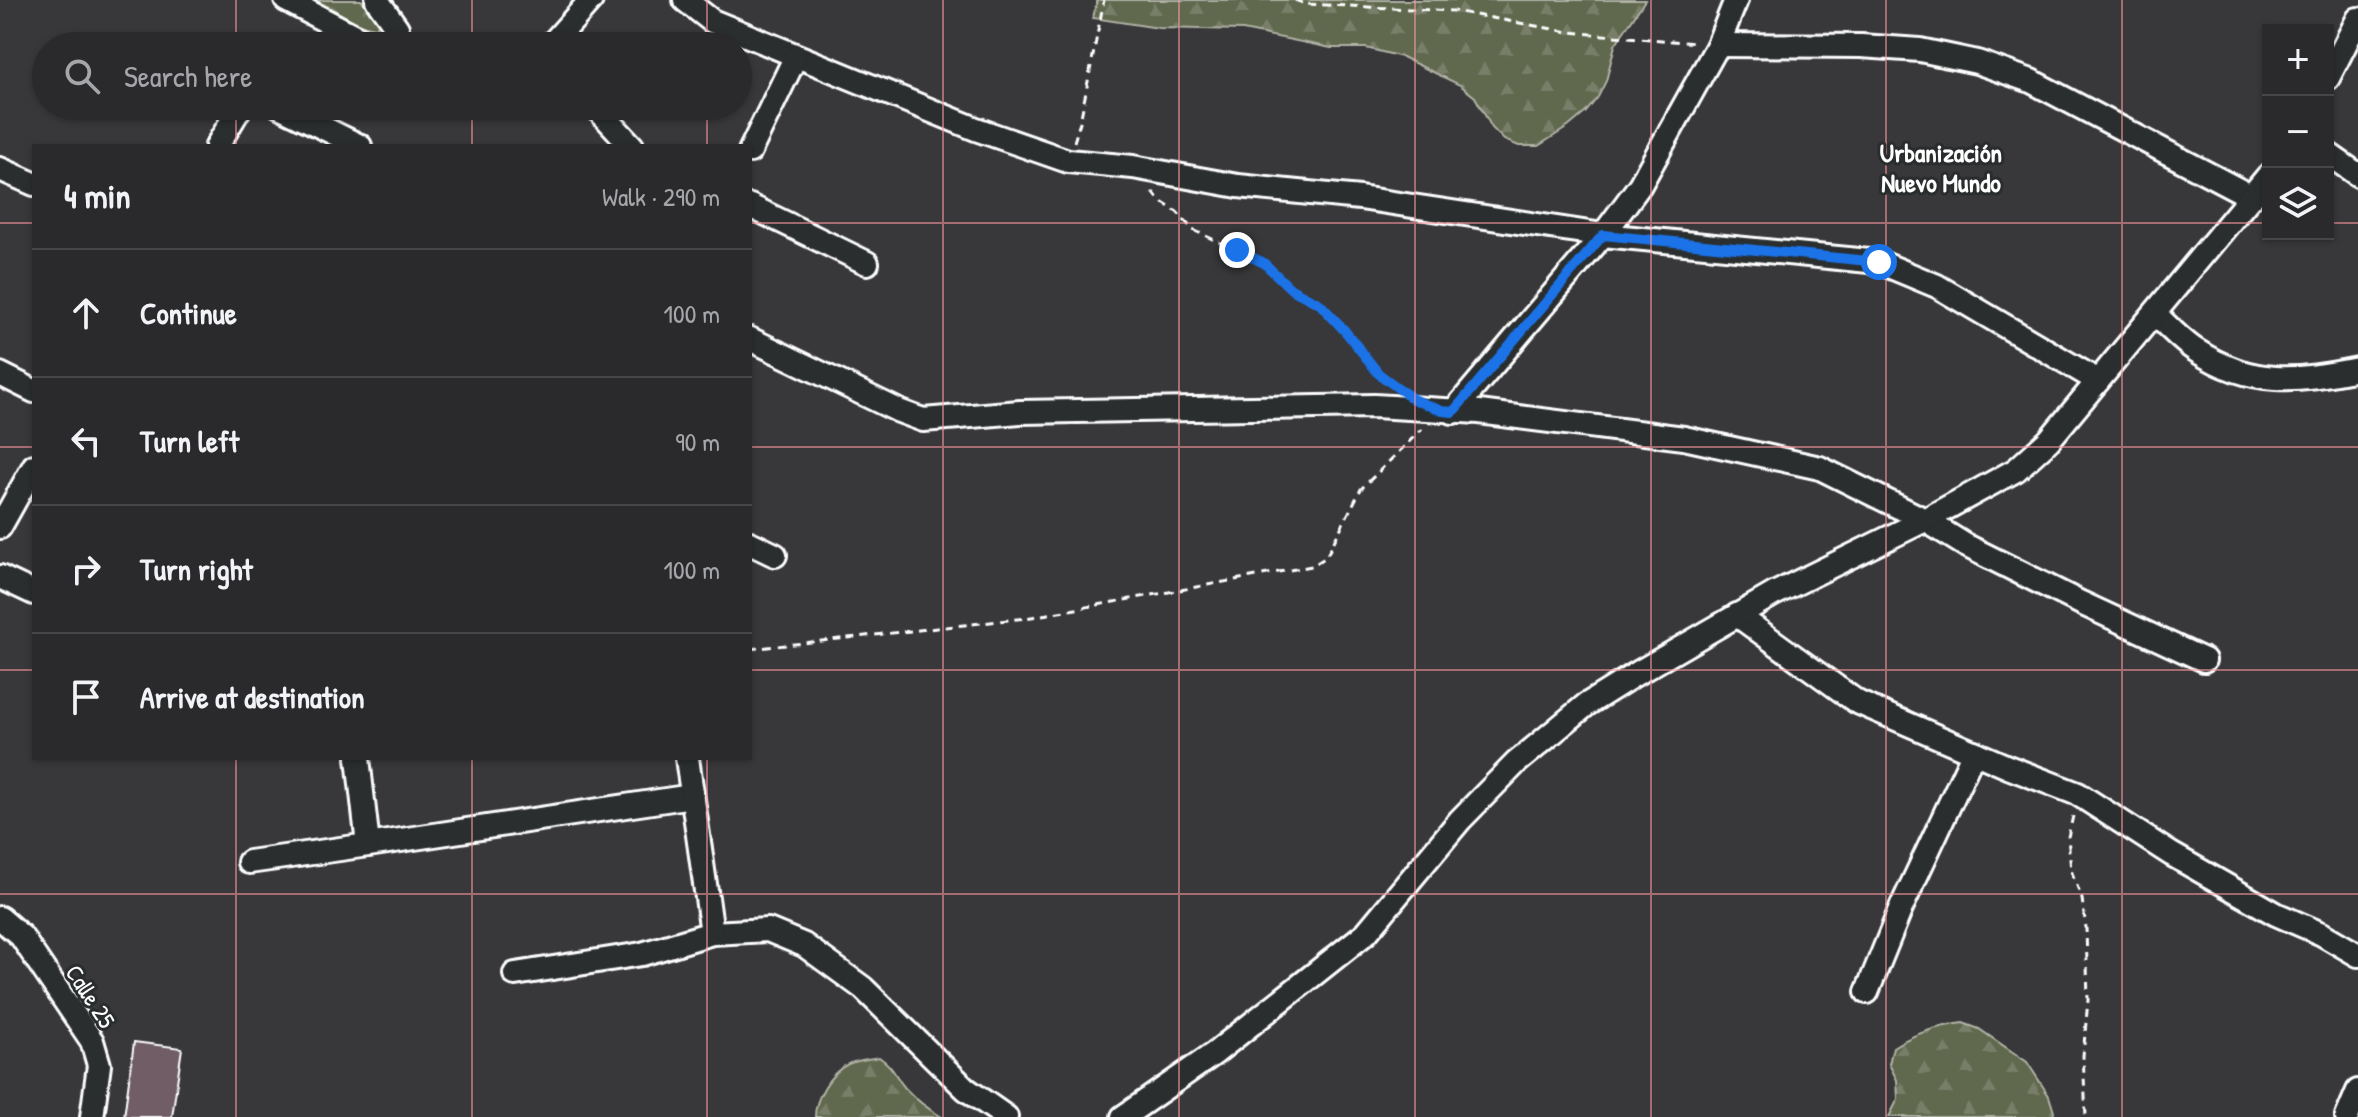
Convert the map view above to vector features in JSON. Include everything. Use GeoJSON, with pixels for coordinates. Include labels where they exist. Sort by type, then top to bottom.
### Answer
{"type":"FeatureCollection","features":[{"type":"Feature","properties":{"kind":"street"},"geometry":{"type":"LineString","coordinates":[[286,0],[347,32]]}},
{"type":"Feature","properties":{"kind":"street"},"geometry":{"type":"LineString","coordinates":[[377,0],[397,28],[395,32]]}},
{"type":"Feature","properties":{"kind":"street"},"geometry":{"type":"LineString","coordinates":[[562,32],[591,0]]}},
{"type":"Feature","properties":{"kind":"street"},"geometry":{"type":"LineString","coordinates":[[685,0],[712,21],[738,32]]}},
{"type":"Feature","properties":{"kind":"street"},"geometry":{"type":"LineString","coordinates":[[1448,412],[1603,235],[1640,185],[1718,45],[1736,0]]}},
{"type":"Feature","properties":{"kind":"street"},"geometry":{"type":"LineString","coordinates":[[2334,66],[2358,19]]}},
{"type":"Feature","properties":{"kind":"street"},"geometry":{"type":"LineString","coordinates":[[752,38],[976,129],[1068,161],[1133,167],[1238,186],[1360,198],[1603,235],[1879,262],[1937,286],[2098,381]]}},
{"type":"Feature","properties":{"kind":"street"},"geometry":{"type":"LineString","coordinates":[[1718,45],[1861,46],[1920,50],[1977,62],[2031,81],[2252,197]]}},
{"type":"Feature","properties":{"kind":"street"},"geometry":{"type":"LineString","coordinates":[[752,147],[796,56]]}},
{"type":"Feature","properties":{"kind":"street"},"geometry":{"type":"LineString","coordinates":[[218,144],[233,120]]}},
{"type":"Feature","properties":{"kind":"street"},"geometry":{"type":"LineString","coordinates":[[307,120],[356,144]]}},
{"type":"Feature","properties":{"kind":"street"},"geometry":{"type":"LineString","coordinates":[[608,120],[630,144]]}},
{"type":"Feature","properties":{"kind":"street"},"geometry":{"type":"LineString","coordinates":[[2334,158],[2358,175]]}},
{"type":"Feature","properties":{"kind":"street"},"geometry":{"type":"LineString","coordinates":[[0,169],[32,183]]}},
{"type":"Feature","properties":{"kind":"street"},"geometry":{"type":"LineString","coordinates":[[1123,1117],[1215,1053],[1366,933],[1460,820],[1504,774],[1586,705],[1774,594],[1925,520],[2016,470],[2049,440],[2262,184]]}},
{"type":"Feature","properties":{"kind":"street"},"geometry":{"type":"LineString","coordinates":[[752,207],[867,263]]}},
{"type":"Feature","properties":{"kind":"street"},"geometry":{"type":"LineString","coordinates":[[2155,314],[2195,351],[2238,372],[2256,377],[2308,379],[2358,369]]}},
{"type":"Feature","properties":{"kind":"street"},"geometry":{"type":"LineString","coordinates":[[752,340],[923,420],[1020,412],[1374,406],[1479,412],[1684,438],[1782,459],[1820,468],[1925,520],[1965,545],[2204,660]]}},
{"type":"Feature","properties":{"kind":"street"},"geometry":{"type":"LineString","coordinates":[[0,374],[32,390]]}},
{"type":"Feature","properties":{"kind":"street"},"geometry":{"type":"LineString","coordinates":[[0,527],[32,470]]}},
{"type":"Feature","properties":{"kind":"street"},"geometry":{"type":"LineString","coordinates":[[752,544],[775,555]]}},
{"type":"Feature","properties":{"kind":"street"},"geometry":{"type":"LineString","coordinates":[[0,577],[32,592]]}},
{"type":"Feature","properties":{"kind":"street"},"geometry":{"type":"LineString","coordinates":[[1737,615],[1857,702],[2078,794],[2171,854],[2276,914],[2322,934],[2358,955]]}},
{"type":"Feature","properties":{"kind":"street"},"geometry":{"type":"LineString","coordinates":[[1867,992],[1901,908],[1974,752]]}},
{"type":"Feature","properties":{"kind":"street"},"geometry":{"type":"LineString","coordinates":[[358,760],[368,845]]}},
{"type":"Feature","properties":{"kind":"street"},"geometry":{"type":"LineString","coordinates":[[687,760],[712,933]]}},
{"type":"Feature","properties":{"kind":"street"},"geometry":{"type":"LineString","coordinates":[[249,862],[692,796]]}},
{"type":"Feature","properties":{"kind":"street","name":"Calle 25"},"geometry":{"type":"LineString","coordinates":[[0,918],[21,936],[92,1041],[99,1065],[92,1117]]}},
{"type":"Feature","properties":{"kind":"street"},"geometry":{"type":"LineString","coordinates":[[515,974],[642,954],[712,933],[768,930],[804,945],[863,988],[966,1089],[1006,1117]]}},
{"type":"Feature","properties":{"kind":"street"},"geometry":{"type":"LineString","coordinates":[[2347,1117],[2358,1091]]}},
{"type":"Feature","properties":{"kind":"path"},"geometry":{"type":"LineString","coordinates":[[1068,161],[1080,122],[1104,0]]}},
{"type":"Feature","properties":{"kind":"path"},"geometry":{"type":"LineString","coordinates":[[1295,0],[1305,4],[1454,11],[1569,32],[1718,45]]}},
{"type":"Feature","properties":{"kind":"path"},"geometry":{"type":"LineString","coordinates":[[1133,167],[1160,201],[1177,212],[1193,230],[1264,263],[1291,289],[1320,304],[1379,374],[1403,392]]}},
{"type":"Feature","properties":{"kind":"path"},"geometry":{"type":"LineString","coordinates":[[752,649],[1026,618],[1312,566],[1326,557],[1361,489],[1448,412]]}},
{"type":"Feature","properties":{"kind":"path"},"geometry":{"type":"LineString","coordinates":[[2078,794],[2068,837],[2071,870],[2082,899],[2086,928],[2088,1000],[2083,1056],[2086,1117]]}},
{"type":"Feature","properties":{"kind":"green space"},"geometry":{"type":"Polygon","coordinates":[[[316,0],[361,0],[377,17],[379,25],[374,28],[359,24],[316,0]]]}},
{"type":"Feature","properties":{"kind":"green space"},"geometry":{"type":"Polygon","coordinates":[[[1097,0],[1645,0],[1615,45],[1606,81],[1586,112],[1538,146],[1519,146],[1504,140],[1492,128],[1475,97],[1460,85],[1402,57],[1366,48],[1331,48],[1243,30],[1159,28],[1093,18],[1097,0]]]}},
{"type":"Feature","properties":{"kind":"green space"},"geometry":{"type":"Polygon","coordinates":[[[1963,1023],[1979,1029],[2027,1062],[2049,1096],[2053,1117],[1889,1117],[1898,1099],[1897,1080],[1889,1064],[1893,1047],[1927,1031],[1963,1023]]]}},
{"type":"Feature","properties":{"kind":"green space"},"geometry":{"type":"Polygon","coordinates":[[[879,1057],[913,1096],[942,1117],[815,1117],[821,1094],[835,1073],[852,1063],[879,1057]]]}},
{"type":"Feature","properties":{"kind":"building"},"geometry":{"type":"Polygon","coordinates":[[[134,1042],[182,1048],[172,1117],[124,1117],[134,1042]]]}},
{"type":"Feature","properties":{"kind":"district","name":"Urbanización Nuevo Mundo"},"geometry":{"type":"Point","coordinates":[1941,167]}},
{"type":"Feature","properties":{"kind":"route"},"geometry":{"type":"LineString","coordinates":[[1237,250],[1264,263],[1291,289],[1320,304],[1335,318],[1379,374],[1413,399],[1442,411],[1453,412],[1603,235],[1879,262]]}}]}
